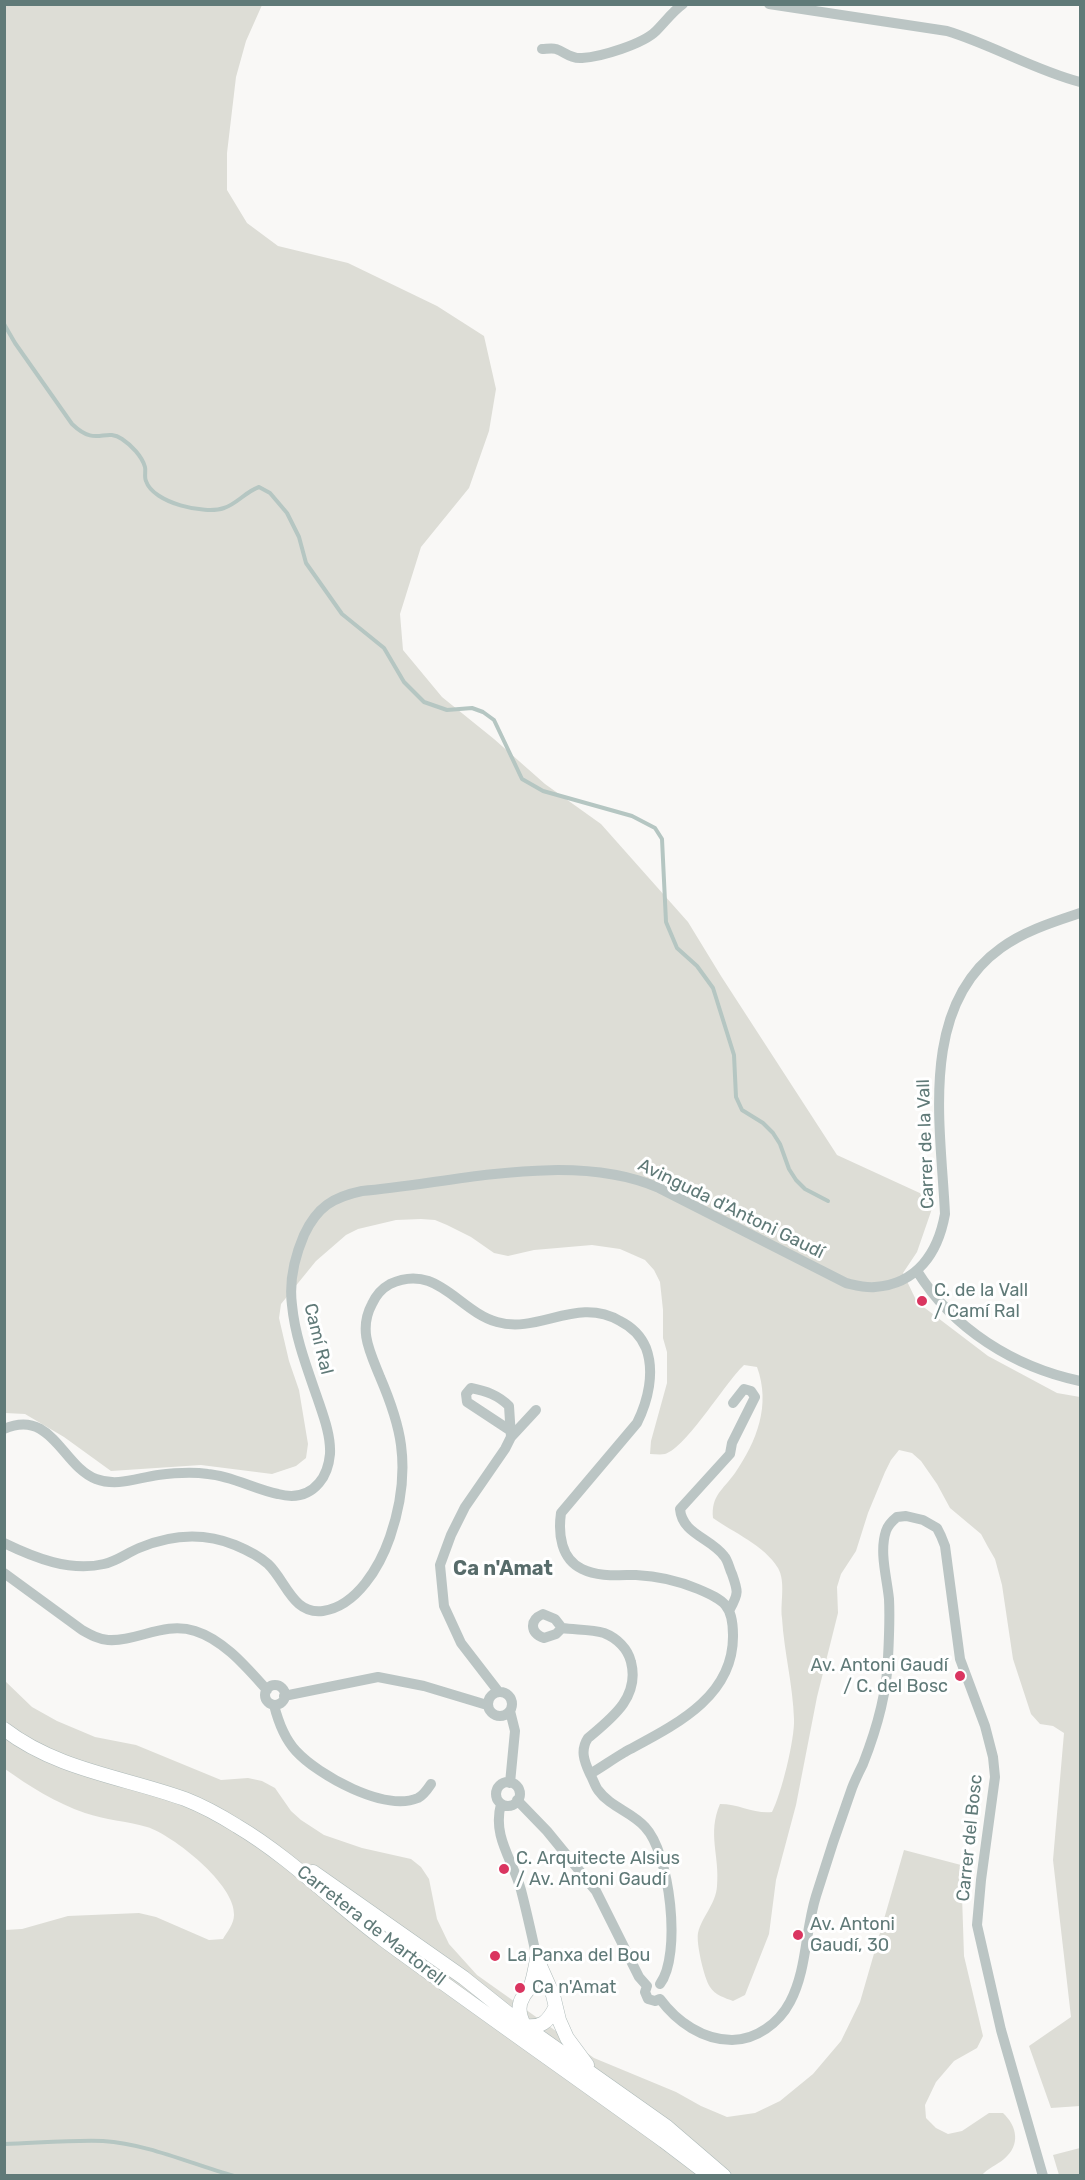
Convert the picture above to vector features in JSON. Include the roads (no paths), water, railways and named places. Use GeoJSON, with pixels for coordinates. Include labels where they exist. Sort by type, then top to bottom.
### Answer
{"type":"FeatureCollection","features":[{"type":"Feature","properties":{"kind":"main road","name":"Carretera de Martorell"},"geometry":{"type":"LineString","coordinates":[[4,1729],[22,1743],[44,1755],[195,1804],[238,1827],[286,1859],[352,1916],[710,2175]]}},
{"type":"Feature","properties":{"kind":"main road"},"geometry":{"type":"LineString","coordinates":[[286,1859],[320,1876],[464,1978],[524,2026],[667,2127],[724,2175]]}},
{"type":"Feature","properties":{"kind":"main road"},"geometry":{"type":"LineString","coordinates":[[537,1959],[533,1981],[525,1994],[519,2012],[531,2037],[549,2058]]}},
{"type":"Feature","properties":{"kind":"main road"},"geometry":{"type":"LineString","coordinates":[[537,1959],[567,2038],[596,2076]]}},
{"type":"Feature","properties":{"kind":"main road"},"geometry":{"type":"LineString","coordinates":[[464,1978],[486,1987],[505,1999],[542,1989],[554,2002]]}},
{"type":"Feature","properties":{"kind":"main road"},"geometry":{"type":"LineString","coordinates":[[487,2014],[524,2026],[538,2026],[547,2022],[554,2002]]}},
{"type":"Feature","properties":{"kind":"street"},"geometry":{"type":"LineString","coordinates":[[542,49],[557,50],[567,56],[582,58],[615,50],[655,32],[674,10],[683,4]]}},
{"type":"Feature","properties":{"kind":"street"},"geometry":{"type":"LineString","coordinates":[[769,4],[947,32],[976,40],[1063,78],[1080,82]]}},
{"type":"Feature","properties":{"kind":"street","name":"Carrer de la Vall"},"geometry":{"type":"LineString","coordinates":[[917,1270],[935,1249],[942,1234],[945,1215],[940,1064],[948,1022],[962,989],[986,960],[1001,948],[1026,934],[1080,913]]}},
{"type":"Feature","properties":{"kind":"street","name":"Avinguda d'Antoni Gaudí"},"geometry":{"type":"LineString","coordinates":[[417,1185],[544,1169],[615,1174],[658,1188],[846,1283],[874,1287],[898,1281],[917,1270]]}},
{"type":"Feature","properties":{"kind":"street","name":"Camí Ral"},"geometry":{"type":"LineString","coordinates":[[4,1429],[17,1425],[42,1429],[64,1449],[87,1476],[109,1483],[161,1475],[208,1474],[272,1493],[298,1496],[308,1493],[324,1478],[330,1453],[329,1436],[299,1343],[292,1305],[292,1282],[301,1241],[318,1212],[343,1195],[417,1185]]}},
{"type":"Feature","properties":{"kind":"street"},"geometry":{"type":"LineString","coordinates":[[917,1270],[946,1310],[993,1346],[1018,1361],[1080,1380]]}},
{"type":"Feature","properties":{"kind":"street"},"geometry":{"type":"LineString","coordinates":[[4,1542],[53,1562],[92,1566],[117,1560],[157,1541],[183,1537],[212,1538],[249,1551],[268,1564],[302,1607],[318,1612],[337,1607],[361,1587],[373,1573],[383,1555],[397,1512],[401,1487],[403,1462],[399,1433],[370,1354],[366,1339],[366,1316],[382,1289],[402,1280],[422,1278],[496,1322],[528,1323],[571,1312],[585,1311],[614,1317],[637,1334],[648,1354],[650,1376],[643,1412],[624,1441],[599,1466],[561,1513],[560,1540],[574,1564],[582,1569],[599,1574],[638,1575],[682,1583],[723,1602],[730,1609]]}},
{"type":"Feature","properties":{"kind":"street"},"geometry":{"type":"LineString","coordinates":[[471,1388],[500,1398],[509,1406],[511,1434],[467,1402],[466,1394],[471,1388]]}},
{"type":"Feature","properties":{"kind":"street"},"geometry":{"type":"LineString","coordinates":[[590,1774],[686,1718],[710,1697],[721,1682],[733,1649],[730,1609],[738,1590],[724,1556],[681,1519],[680,1509],[730,1454],[732,1443],[755,1397],[751,1391],[744,1389],[733,1403]]}},
{"type":"Feature","properties":{"kind":"street"},"geometry":{"type":"LineString","coordinates":[[498,1691],[461,1643],[448,1615],[444,1606],[440,1565],[465,1507],[505,1449],[511,1434],[536,1410]]}},
{"type":"Feature","properties":{"kind":"street","name":"Carrer del Bosc"},"geometry":{"type":"LineString","coordinates":[[660,1999],[678,2020],[704,2035],[725,2040],[756,2035],[778,2019],[789,2003],[798,1984],[815,1899],[852,1786],[873,1732],[884,1688],[889,1634],[889,1601],[884,1543],[886,1530],[897,1517],[915,1517],[937,1528],[945,1546],[960,1659],[985,1726],[993,1757],[995,1777],[977,1925],[1001,2030],[1044,2175]]}},
{"type":"Feature","properties":{"kind":"street"},"geometry":{"type":"LineString","coordinates":[[4,1573],[95,1637],[110,1640],[178,1628],[206,1635],[221,1645],[267,1690]]}},
{"type":"Feature","properties":{"kind":"street"},"geometry":{"type":"LineString","coordinates":[[562,1628],[592,1630],[613,1638],[627,1651],[633,1667],[633,1686],[627,1700],[584,1743],[584,1758],[598,1790],[645,1826],[654,1838],[665,1866],[669,1895],[671,1957],[668,1971],[660,1984]]}},
{"type":"Feature","properties":{"kind":"street"},"geometry":{"type":"LineString","coordinates":[[284,1696],[378,1677],[424,1686],[488,1705]]}},
{"type":"Feature","properties":{"kind":"street"},"geometry":{"type":"LineString","coordinates":[[274,1705],[281,1703],[284,1696],[283,1690],[278,1686],[267,1690],[265,1696],[274,1705],[284,1734],[294,1749],[320,1771],[347,1786],[375,1797],[408,1799],[417,1798],[425,1793],[431,1784]]}},
{"type":"Feature","properties":{"kind":"street"},"geometry":{"type":"LineString","coordinates":[[498,1691],[503,1691],[511,1697],[512,1707],[506,1715],[496,1716],[489,1710],[490,1696],[498,1691]]}},
{"type":"Feature","properties":{"kind":"street"},"geometry":{"type":"LineString","coordinates":[[510,1711],[515,1731],[510,1783]]}},
{"type":"Feature","properties":{"kind":"street"},"geometry":{"type":"LineString","coordinates":[[503,1783],[510,1783],[518,1790],[517,1800],[509,1806],[501,1804],[497,1798],[497,1789],[503,1783]]}},
{"type":"Feature","properties":{"kind":"street"},"geometry":{"type":"LineString","coordinates":[[517,1800],[547,1831],[596,1891],[639,1977],[647,1986]]}},
{"type":"Feature","properties":{"kind":"street"},"geometry":{"type":"LineString","coordinates":[[501,1804],[499,1813],[501,1835],[511,1868],[520,1887],[537,1959]]}},
{"type":"Feature","properties":{"kind":"street"},"geometry":{"type":"LineString","coordinates":[[652,1982],[660,1984],[663,1992],[660,1999],[653,2001],[647,1997],[645,1992],[647,1986],[652,1982]]}},
{"type":"Feature","properties":{"kind":"waterway"},"geometry":{"type":"LineString","coordinates":[[4,324],[72,424],[88,435],[116,436],[129,444],[144,463],[146,481],[158,495],[180,505],[215,510],[229,506],[259,487],[270,493],[287,513],[299,537],[306,563],[342,614],[384,648],[404,682],[424,702],[447,710],[472,708],[494,720],[522,779],[543,791],[632,816],[655,828],[662,839],[666,922],[677,948],[697,966],[713,988],[734,1055],[736,1097],[742,1110],[763,1123],[773,1133],[796,1180],[805,1189],[828,1201]]}},
{"type":"Feature","properties":{"kind":"waterway"},"geometry":{"type":"LineString","coordinates":[[4,2144],[78,2141],[120,2143],[153,2150],[234,2176]]}},
{"type":"Feature","properties":{"kind":"place","name":"C. de la Vall / Camí Ral"},"geometry":{"type":"Point","coordinates":[922,1301]}},
{"type":"Feature","properties":{"kind":"place","name":"Av. Antoni Gaudí / C. del Bosc"},"geometry":{"type":"Point","coordinates":[960,1676]}},
{"type":"Feature","properties":{"kind":"place","name":"C. Arquitecte Alsius / Av. Antoni Gaudí"},"geometry":{"type":"Point","coordinates":[504,1869]}},
{"type":"Feature","properties":{"kind":"place","name":"Av. Antoni Gaudí, 30"},"geometry":{"type":"Point","coordinates":[798,1935]}},
{"type":"Feature","properties":{"kind":"place","name":"La Panxa del Bou"},"geometry":{"type":"Point","coordinates":[495,1956]}},
{"type":"Feature","properties":{"kind":"place","name":"Ca n'Amat"},"geometry":{"type":"Point","coordinates":[520,1988]}},
{"type":"Feature","properties":{"kind":"district","name":"Ca n'Amat"},"geometry":{"type":"Point","coordinates":[503,1569]}}]}
